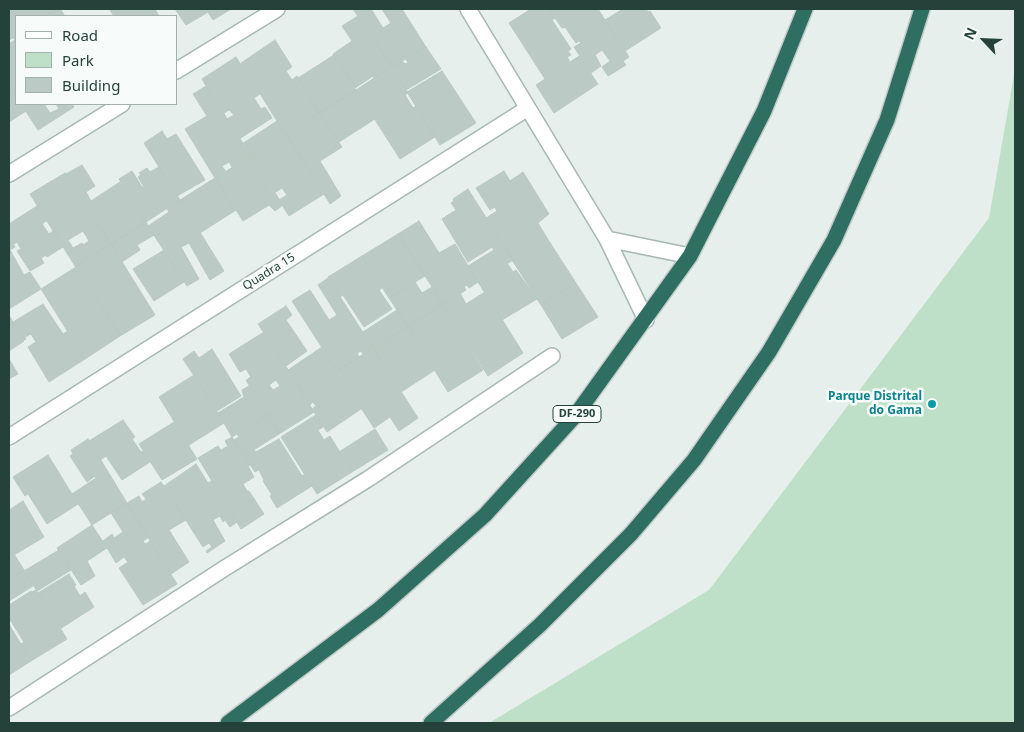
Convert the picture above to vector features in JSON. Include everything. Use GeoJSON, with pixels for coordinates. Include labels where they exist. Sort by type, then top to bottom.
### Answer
{"type":"FeatureCollection","features":[{"type":"Feature","properties":{"kind":"highway","name":"DF-290"},"geometry":{"type":"LineString","coordinates":[[228,723],[378,610],[485,515],[575,416],[646,320],[690,256],[764,111],[805,9]]}},
{"type":"Feature","properties":{"kind":"highway"},"geometry":{"type":"LineString","coordinates":[[431,723],[540,625],[631,534],[694,460],[769,352],[834,240],[888,120],[922,9]]}},
{"type":"Feature","properties":{"kind":"street"},"geometry":{"type":"LineString","coordinates":[[178,69],[277,9]]}},
{"type":"Feature","properties":{"kind":"street"},"geometry":{"type":"LineString","coordinates":[[472,10],[528,108],[607,239],[646,320]]}},
{"type":"Feature","properties":{"kind":"street"},"geometry":{"type":"LineString","coordinates":[[9,174],[120,105]]}},
{"type":"Feature","properties":{"kind":"street","name":"Quadra 15"},"geometry":{"type":"LineString","coordinates":[[9,437],[528,108]]}},
{"type":"Feature","properties":{"kind":"street"},"geometry":{"type":"LineString","coordinates":[[607,239],[690,256]]}},
{"type":"Feature","properties":{"kind":"street"},"geometry":{"type":"LineString","coordinates":[[9,708],[225,568],[368,479],[552,356]]}},
{"type":"Feature","properties":{"kind":"green space","name":"Parque Distrital do Gama"},"geometry":{"type":"Polygon","coordinates":[[[1015,69],[1015,723],[489,723],[709,590],[989,218],[1015,69]]]}},
{"type":"Feature","properties":{"kind":"building"},"geometry":{"type":"Polygon","coordinates":[[[11,9],[57,9],[47,15],[15,15],[11,9]]]}},
{"type":"Feature","properties":{"kind":"building"},"geometry":{"type":"Polygon","coordinates":[[[60,9],[64,15],[47,15],[60,9]]]}},
{"type":"Feature","properties":{"kind":"building"},"geometry":{"type":"Polygon","coordinates":[[[109,9],[155,9],[158,15],[113,15],[109,9]]]}},
{"type":"Feature","properties":{"kind":"building"},"geometry":{"type":"Polygon","coordinates":[[[175,9],[206,9],[208,12],[186,25],[175,9]]]}},
{"type":"Feature","properties":{"kind":"building"},"geometry":{"type":"Polygon","coordinates":[[[206,9],[231,9],[213,20],[206,9]]]}},
{"type":"Feature","properties":{"kind":"building"},"geometry":{"type":"Polygon","coordinates":[[[353,9],[371,9],[383,28],[391,23],[382,9],[402,9],[426,47],[392,67],[353,9]]]}},
{"type":"Feature","properties":{"kind":"building"},"geometry":{"type":"Polygon","coordinates":[[[531,9],[549,9],[555,18],[552,20],[571,49],[568,51],[571,55],[567,57],[570,62],[579,56],[598,84],[554,113],[536,85],[545,79],[509,23],[531,9]]]}},
{"type":"Feature","properties":{"kind":"building"},"geometry":{"type":"Polygon","coordinates":[[[549,9],[598,9],[629,57],[623,61],[626,65],[608,76],[602,67],[610,61],[602,50],[595,55],[601,66],[591,73],[574,47],[581,43],[579,41],[576,43],[565,27],[562,28],[549,9]]]}},
{"type":"Feature","properties":{"kind":"building"},"geometry":{"type":"Polygon","coordinates":[[[623,9],[646,9],[648,12],[650,11],[661,28],[625,51],[605,20],[623,9]]]}},
{"type":"Feature","properties":{"kind":"building"},"geometry":{"type":"Polygon","coordinates":[[[12,10],[15,15],[15,37],[9,40],[9,12],[12,10]]]}},
{"type":"Feature","properties":{"kind":"building"},"geometry":{"type":"Polygon","coordinates":[[[358,16],[392,67],[374,78],[373,76],[355,88],[333,54],[352,41],[342,26],[358,16]]]}},
{"type":"Feature","properties":{"kind":"building"},"geometry":{"type":"Polygon","coordinates":[[[15,40],[15,94],[9,84],[9,44],[15,40]]]}},
{"type":"Feature","properties":{"kind":"building"},"geometry":{"type":"Polygon","coordinates":[[[275,40],[292,67],[286,71],[292,80],[297,76],[319,113],[285,134],[241,63],[275,40]]]}},
{"type":"Feature","properties":{"kind":"building"},"geometry":{"type":"Polygon","coordinates":[[[426,47],[441,69],[406,90],[392,67],[402,61],[405,64],[408,63],[406,59],[426,47]]]}},
{"type":"Feature","properties":{"kind":"building"},"geometry":{"type":"Polygon","coordinates":[[[334,55],[356,90],[319,113],[298,78],[334,55]]]}},
{"type":"Feature","properties":{"kind":"building"},"geometry":{"type":"Polygon","coordinates":[[[236,57],[260,94],[254,98],[261,109],[265,107],[272,118],[239,139],[227,119],[234,115],[229,110],[223,114],[202,79],[236,57]]]}},
{"type":"Feature","properties":{"kind":"building"},"geometry":{"type":"Polygon","coordinates":[[[391,67],[408,93],[405,95],[413,108],[416,106],[435,137],[400,159],[356,90],[391,67]]]}},
{"type":"Feature","properties":{"kind":"building"},"geometry":{"type":"Polygon","coordinates":[[[442,71],[476,123],[440,145],[407,92],[442,71]]]}},
{"type":"Feature","properties":{"kind":"building"},"geometry":{"type":"Polygon","coordinates":[[[9,84],[15,94],[15,105],[22,105],[26,111],[9,122],[9,84]]]}},
{"type":"Feature","properties":{"kind":"building"},"geometry":{"type":"Polygon","coordinates":[[[206,86],[251,156],[232,167],[229,162],[222,166],[226,172],[215,178],[185,129],[207,116],[193,94],[206,86]]]}},
{"type":"Feature","properties":{"kind":"building"},"geometry":{"type":"Polygon","coordinates":[[[356,90],[375,119],[339,142],[319,113],[356,90]]]}},
{"type":"Feature","properties":{"kind":"building"},"geometry":{"type":"Polygon","coordinates":[[[22,105],[45,105],[50,113],[59,109],[57,105],[73,105],[74,107],[38,130],[22,105]]]}},
{"type":"Feature","properties":{"kind":"building"},"geometry":{"type":"Polygon","coordinates":[[[319,113],[342,147],[320,161],[341,196],[330,204],[286,133],[319,113]]]}},
{"type":"Feature","properties":{"kind":"building"},"geometry":{"type":"Polygon","coordinates":[[[277,121],[285,134],[251,156],[242,144],[277,121]]]}},
{"type":"Feature","properties":{"kind":"building"},"geometry":{"type":"Polygon","coordinates":[[[162,131],[167,139],[176,134],[205,180],[177,196],[144,143],[162,131]]]}},
{"type":"Feature","properties":{"kind":"building"},"geometry":{"type":"Polygon","coordinates":[[[286,133],[324,194],[289,216],[279,200],[287,195],[282,188],[274,193],[251,156],[286,133]]]}},
{"type":"Feature","properties":{"kind":"building"},"geometry":{"type":"Polygon","coordinates":[[[251,156],[283,205],[275,211],[269,205],[243,221],[215,178],[251,156]]]}},
{"type":"Feature","properties":{"kind":"building"},"geometry":{"type":"Polygon","coordinates":[[[82,165],[95,186],[86,192],[91,201],[120,182],[146,222],[111,244],[66,174],[82,165]]]}},
{"type":"Feature","properties":{"kind":"building"},"geometry":{"type":"Polygon","coordinates":[[[159,167],[180,200],[146,222],[119,179],[132,171],[142,187],[144,187],[138,177],[141,175],[139,173],[147,168],[150,172],[159,167]]]}},
{"type":"Feature","properties":{"kind":"building"},"geometry":{"type":"Polygon","coordinates":[[[504,171],[510,181],[523,172],[549,214],[538,223],[547,238],[513,260],[486,218],[497,211],[495,207],[490,210],[476,188],[504,171]]]}},
{"type":"Feature","properties":{"kind":"building"},"geometry":{"type":"Polygon","coordinates":[[[65,173],[111,244],[75,266],[30,194],[65,173]],[[83,231],[68,240],[73,248],[89,241],[83,231]]]}},
{"type":"Feature","properties":{"kind":"building"},"geometry":{"type":"Polygon","coordinates":[[[215,178],[236,210],[200,233],[180,200],[215,178]]]}},
{"type":"Feature","properties":{"kind":"building"},"geometry":{"type":"Polygon","coordinates":[[[468,189],[513,260],[478,282],[468,266],[494,250],[492,247],[468,262],[442,219],[456,210],[451,203],[454,201],[453,199],[468,189]]]}},
{"type":"Feature","properties":{"kind":"building"},"geometry":{"type":"Polygon","coordinates":[[[180,200],[224,271],[210,280],[189,243],[181,247],[199,279],[187,286],[148,226],[169,212],[167,209],[180,200]]]}},
{"type":"Feature","properties":{"kind":"building"},"geometry":{"type":"Polygon","coordinates":[[[37,206],[46,221],[42,224],[49,234],[53,231],[63,247],[47,257],[46,255],[41,258],[44,263],[30,271],[17,251],[21,249],[17,242],[13,245],[9,237],[9,224],[37,206]]]}},
{"type":"Feature","properties":{"kind":"building"},"geometry":{"type":"Polygon","coordinates":[[[419,221],[439,253],[455,244],[478,282],[469,288],[467,285],[464,287],[466,290],[443,304],[398,234],[419,221]]]}},
{"type":"Feature","properties":{"kind":"building"},"geometry":{"type":"Polygon","coordinates":[[[146,222],[154,235],[137,245],[140,250],[122,262],[111,244],[146,222]]]}},
{"type":"Feature","properties":{"kind":"building"},"geometry":{"type":"Polygon","coordinates":[[[398,234],[425,276],[389,298],[362,256],[398,234]]]}},
{"type":"Feature","properties":{"kind":"building"},"geometry":{"type":"Polygon","coordinates":[[[9,237],[15,247],[10,250],[24,275],[30,272],[41,289],[9,309],[9,237]]]}},
{"type":"Feature","properties":{"kind":"building"},"geometry":{"type":"Polygon","coordinates":[[[547,238],[574,280],[570,282],[573,285],[541,305],[512,260],[547,238]]]}},
{"type":"Feature","properties":{"kind":"building"},"geometry":{"type":"Polygon","coordinates":[[[111,244],[155,315],[120,336],[75,266],[111,244]]]}},
{"type":"Feature","properties":{"kind":"building"},"geometry":{"type":"Polygon","coordinates":[[[164,250],[184,282],[154,301],[133,269],[164,250]]]}},
{"type":"Feature","properties":{"kind":"building"},"geometry":{"type":"Polygon","coordinates":[[[362,256],[382,288],[379,290],[392,309],[364,327],[343,295],[340,297],[328,277],[362,256]]]}},
{"type":"Feature","properties":{"kind":"building"},"geometry":{"type":"Polygon","coordinates":[[[507,263],[513,272],[516,270],[537,299],[502,320],[478,282],[507,263]]]}},
{"type":"Feature","properties":{"kind":"building"},"geometry":{"type":"Polygon","coordinates":[[[76,267],[120,336],[85,359],[41,289],[76,267]]]}},
{"type":"Feature","properties":{"kind":"building"},"geometry":{"type":"Polygon","coordinates":[[[328,278],[373,348],[363,354],[361,351],[357,353],[359,357],[337,371],[292,301],[310,290],[329,320],[337,315],[318,285],[328,278]]]}},
{"type":"Feature","properties":{"kind":"building"},"geometry":{"type":"Polygon","coordinates":[[[574,280],[598,317],[562,339],[541,305],[573,285],[570,282],[574,280]]]}},
{"type":"Feature","properties":{"kind":"building"},"geometry":{"type":"Polygon","coordinates":[[[415,282],[422,293],[432,287],[443,304],[408,327],[389,298],[415,282]]]}},
{"type":"Feature","properties":{"kind":"building"},"geometry":{"type":"Polygon","coordinates":[[[485,292],[523,353],[488,376],[443,304],[460,293],[466,304],[485,292]]]}},
{"type":"Feature","properties":{"kind":"building"},"geometry":{"type":"Polygon","coordinates":[[[43,304],[63,334],[68,331],[85,359],[49,382],[28,347],[36,342],[31,334],[25,337],[26,339],[24,340],[13,322],[43,304]]]}},
{"type":"Feature","properties":{"kind":"building"},"geometry":{"type":"Polygon","coordinates":[[[443,304],[483,370],[448,392],[408,327],[443,304]]]}},
{"type":"Feature","properties":{"kind":"building"},"geometry":{"type":"Polygon","coordinates":[[[286,306],[292,315],[286,320],[307,351],[286,366],[258,324],[286,306]]]}},
{"type":"Feature","properties":{"kind":"building"},"geometry":{"type":"Polygon","coordinates":[[[397,310],[408,327],[373,348],[363,332],[397,310]]]}},
{"type":"Feature","properties":{"kind":"building"},"geometry":{"type":"Polygon","coordinates":[[[9,315],[24,341],[9,351],[9,315]]]}},
{"type":"Feature","properties":{"kind":"building"},"geometry":{"type":"Polygon","coordinates":[[[408,327],[435,370],[401,392],[373,348],[408,327]]]}},
{"type":"Feature","properties":{"kind":"building"},"geometry":{"type":"Polygon","coordinates":[[[264,332],[303,393],[267,415],[246,380],[251,377],[246,369],[240,372],[229,354],[264,332]],[[276,380],[269,385],[273,390],[280,386],[276,380]]]}},
{"type":"Feature","properties":{"kind":"building"},"geometry":{"type":"Polygon","coordinates":[[[322,347],[337,371],[303,393],[288,370],[322,347]]]}},
{"type":"Feature","properties":{"kind":"building"},"geometry":{"type":"Polygon","coordinates":[[[373,348],[418,418],[399,431],[390,417],[374,428],[337,371],[373,348]]]}},
{"type":"Feature","properties":{"kind":"building"},"geometry":{"type":"Polygon","coordinates":[[[212,349],[241,396],[217,411],[183,359],[194,351],[199,358],[212,349]]]}},
{"type":"Feature","properties":{"kind":"building"},"geometry":{"type":"Polygon","coordinates":[[[9,359],[18,374],[9,379],[9,359]]]}},
{"type":"Feature","properties":{"kind":"building"},"geometry":{"type":"Polygon","coordinates":[[[336,371],[361,409],[327,432],[312,409],[316,406],[313,402],[310,405],[302,393],[336,371]]]}},
{"type":"Feature","properties":{"kind":"building"},"geometry":{"type":"Polygon","coordinates":[[[194,375],[224,423],[189,445],[159,397],[194,375]]]}},
{"type":"Feature","properties":{"kind":"building"},"geometry":{"type":"Polygon","coordinates":[[[249,386],[267,415],[232,437],[218,413],[244,397],[242,390],[249,386]]]}},
{"type":"Feature","properties":{"kind":"building"},"geometry":{"type":"Polygon","coordinates":[[[302,393],[314,412],[279,434],[267,415],[302,393]]]}},
{"type":"Feature","properties":{"kind":"building"},"geometry":{"type":"Polygon","coordinates":[[[267,415],[279,434],[244,456],[234,440],[239,437],[237,434],[267,415]]]}},
{"type":"Feature","properties":{"kind":"building"},"geometry":{"type":"Polygon","coordinates":[[[316,415],[323,427],[318,430],[324,440],[330,436],[352,472],[317,494],[281,437],[316,415]]]}},
{"type":"Feature","properties":{"kind":"building"},"geometry":{"type":"Polygon","coordinates":[[[123,420],[135,437],[132,439],[150,462],[122,480],[106,456],[100,460],[89,441],[123,420]]]}},
{"type":"Feature","properties":{"kind":"building"},"geometry":{"type":"Polygon","coordinates":[[[174,422],[197,459],[162,480],[139,444],[174,422]]]}},
{"type":"Feature","properties":{"kind":"building"},"geometry":{"type":"Polygon","coordinates":[[[375,429],[388,450],[352,472],[339,452],[375,429]]]}},
{"type":"Feature","properties":{"kind":"building"},"geometry":{"type":"Polygon","coordinates":[[[232,437],[250,465],[248,466],[254,477],[243,484],[264,514],[241,529],[198,458],[218,446],[221,450],[228,446],[225,441],[232,437]]]}},
{"type":"Feature","properties":{"kind":"building"},"geometry":{"type":"Polygon","coordinates":[[[88,439],[127,503],[92,525],[72,494],[96,478],[95,476],[87,482],[70,456],[73,454],[71,450],[88,439]]]}},
{"type":"Feature","properties":{"kind":"building"},"geometry":{"type":"Polygon","coordinates":[[[279,439],[302,476],[305,474],[312,486],[277,508],[259,470],[255,472],[244,456],[254,450],[256,452],[279,439]]]}},
{"type":"Feature","properties":{"kind":"building"},"geometry":{"type":"Polygon","coordinates":[[[48,455],[78,504],[47,524],[28,494],[25,496],[13,477],[48,455]]]}},
{"type":"Feature","properties":{"kind":"building"},"geometry":{"type":"Polygon","coordinates":[[[196,464],[208,483],[212,481],[237,522],[230,527],[225,520],[223,522],[220,516],[213,520],[225,541],[207,553],[206,551],[212,547],[209,543],[203,547],[164,486],[196,464]]]}},
{"type":"Feature","properties":{"kind":"building"},"geometry":{"type":"Polygon","coordinates":[[[161,482],[186,520],[169,530],[189,562],[171,574],[127,503],[139,496],[142,502],[146,499],[142,494],[161,482]]]}},
{"type":"Feature","properties":{"kind":"building"},"geometry":{"type":"Polygon","coordinates":[[[23,501],[44,537],[14,555],[9,546],[9,510],[23,501]]]}},
{"type":"Feature","properties":{"kind":"building"},"geometry":{"type":"Polygon","coordinates":[[[127,503],[148,537],[143,541],[145,544],[151,541],[177,584],[143,605],[119,568],[128,562],[124,557],[116,563],[103,541],[112,534],[114,538],[123,532],[111,513],[127,503]]]}},
{"type":"Feature","properties":{"kind":"building"},"geometry":{"type":"Polygon","coordinates":[[[92,525],[107,548],[87,561],[95,576],[81,585],[57,548],[92,525]]]}},
{"type":"Feature","properties":{"kind":"building"},"geometry":{"type":"Polygon","coordinates":[[[9,546],[24,570],[9,579],[9,546]]]}},
{"type":"Feature","properties":{"kind":"building"},"geometry":{"type":"Polygon","coordinates":[[[59,550],[71,570],[37,591],[24,571],[59,550]]]}},
{"type":"Feature","properties":{"kind":"building"},"geometry":{"type":"Polygon","coordinates":[[[24,570],[33,586],[9,601],[9,579],[24,570]]]}},
{"type":"Feature","properties":{"kind":"building"},"geometry":{"type":"Polygon","coordinates":[[[69,574],[80,596],[85,592],[94,607],[60,629],[38,593],[69,574]]]}},
{"type":"Feature","properties":{"kind":"building"},"geometry":{"type":"Polygon","coordinates":[[[36,590],[67,639],[31,661],[21,644],[24,642],[9,618],[9,605],[31,591],[36,590]]]}},
{"type":"Feature","properties":{"kind":"building"},"geometry":{"type":"Polygon","coordinates":[[[9,627],[31,661],[9,675],[9,627]]]}},
{"type":"Feature","properties":{"kind":"place","name":"Parque Distrital do Gama"},"geometry":{"type":"Point","coordinates":[932,404]}}]}
